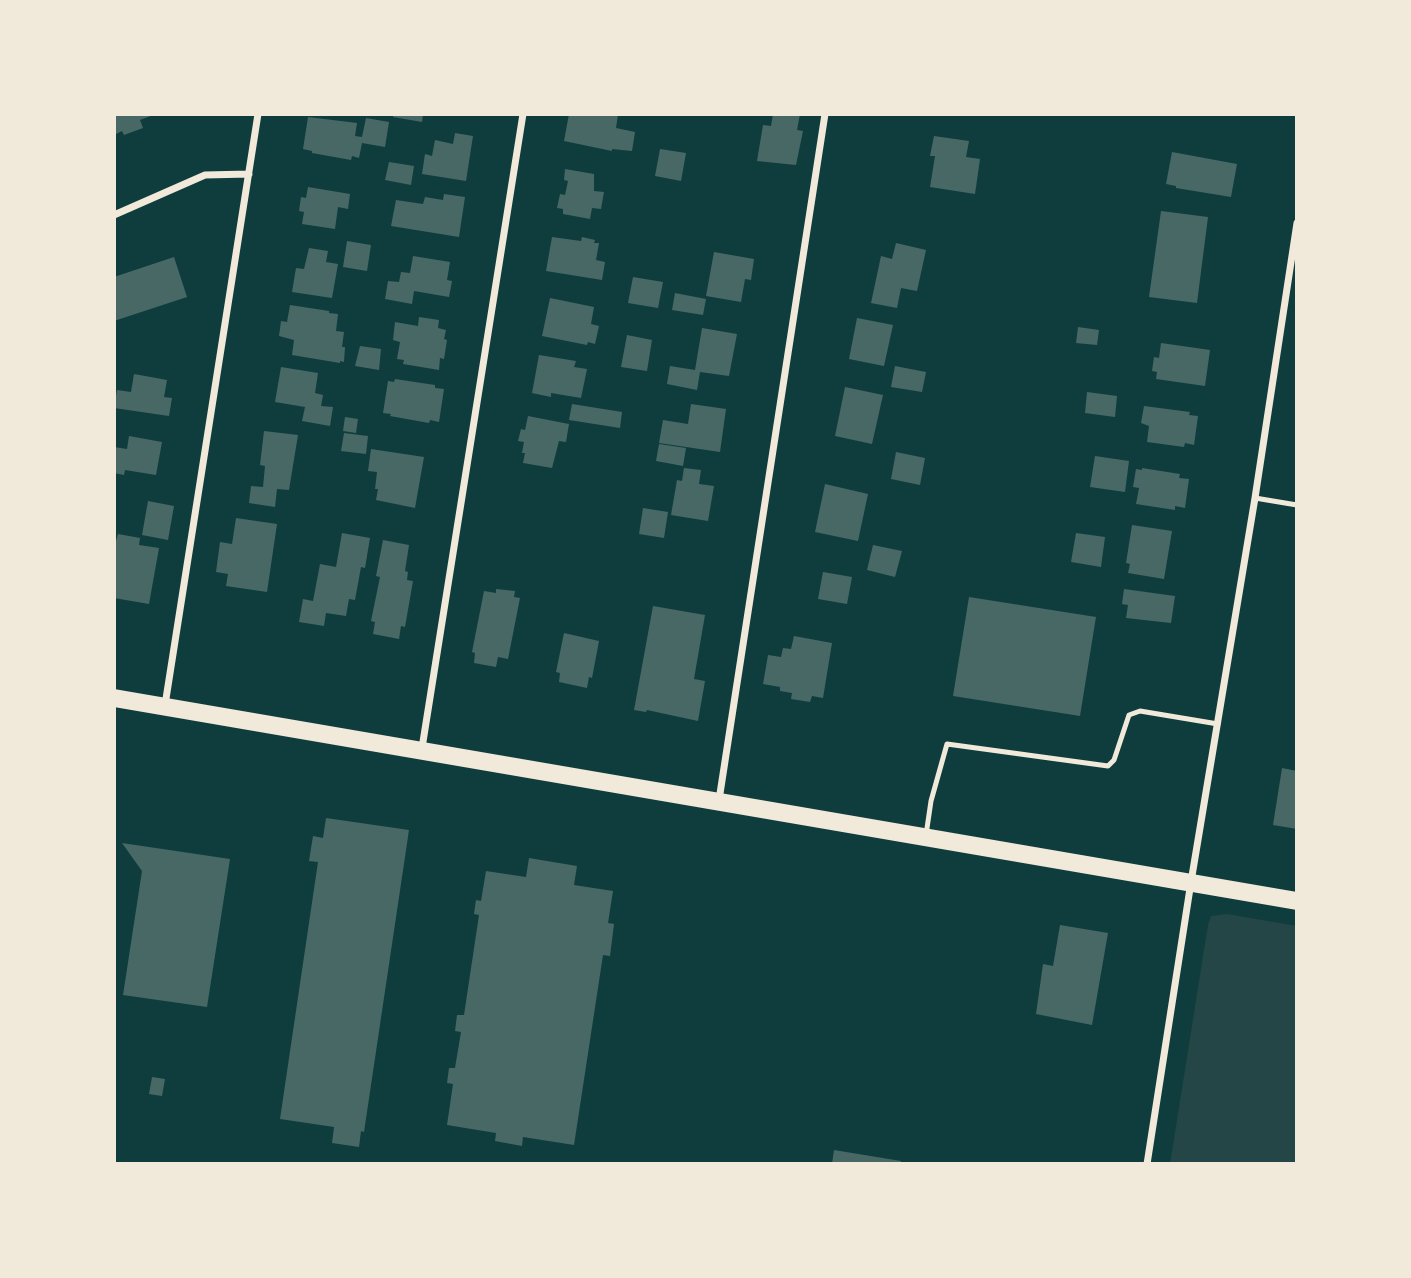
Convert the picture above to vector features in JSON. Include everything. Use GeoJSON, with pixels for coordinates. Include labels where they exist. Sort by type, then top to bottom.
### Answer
{"type":"FeatureCollection","features":[{"type":"Feature","properties":{"kind":"main road"},"geometry":{"type":"LineString","coordinates":[[114,698],[1297,901]]}},
{"type":"Feature","properties":{"kind":"street"},"geometry":{"type":"LineString","coordinates":[[164,706],[258,114]]}},
{"type":"Feature","properties":{"kind":"street"},"geometry":{"type":"LineString","coordinates":[[422,749],[523,114]]}},
{"type":"Feature","properties":{"kind":"street"},"geometry":{"type":"LineString","coordinates":[[719,801],[825,114]]}},
{"type":"Feature","properties":{"kind":"street"},"geometry":{"type":"LineString","coordinates":[[114,215],[205,175],[249,174]]}},
{"type":"Feature","properties":{"kind":"street"},"geometry":{"type":"LineString","coordinates":[[1147,1164],[1297,223]]}},
{"type":"Feature","properties":{"kind":"lane"},"geometry":{"type":"LineString","coordinates":[[1255,498],[1297,505]]}},
{"type":"Feature","properties":{"kind":"lane"},"geometry":{"type":"LineString","coordinates":[[926,836],[931,801],[947,744],[1108,766],[1114,760],[1129,715],[1140,711],[1218,724]]}},
{"type":"Feature","properties":{"kind":"shaded area"},"geometry":{"type":"Polygon","coordinates":[[[1227,914],[1297,926],[1297,1164],[1170,1164],[1208,925],[1211,916],[1227,914]]]}},
{"type":"Feature","properties":{"kind":"building"},"geometry":{"type":"Polygon","coordinates":[[[114,114],[156,114],[140,120],[143,128],[124,135],[122,131],[114,135],[114,114]]]}},
{"type":"Feature","properties":{"kind":"building"},"geometry":{"type":"Polygon","coordinates":[[[394,114],[423,114],[422,122],[393,117],[394,114]]]}},
{"type":"Feature","properties":{"kind":"building"},"geometry":{"type":"Polygon","coordinates":[[[569,114],[618,114],[616,128],[635,132],[632,151],[612,151],[564,141],[569,114]]]}},
{"type":"Feature","properties":{"kind":"building"},"geometry":{"type":"Polygon","coordinates":[[[773,114],[800,114],[797,130],[803,131],[796,165],[757,161],[763,125],[771,126],[773,114]]]}},
{"type":"Feature","properties":{"kind":"building"},"geometry":{"type":"Polygon","coordinates":[[[308,117],[357,123],[355,136],[362,137],[366,118],[389,122],[385,147],[362,143],[359,158],[352,156],[351,160],[312,153],[303,149],[308,117]]]}},
{"type":"Feature","properties":{"kind":"building"},"geometry":{"type":"Polygon","coordinates":[[[455,133],[473,136],[466,181],[422,174],[425,154],[432,156],[435,140],[453,144],[455,133]]]}},
{"type":"Feature","properties":{"kind":"building"},"geometry":{"type":"Polygon","coordinates":[[[934,136],[969,141],[966,157],[980,159],[975,194],[930,187],[935,156],[930,156],[934,136]]]}},
{"type":"Feature","properties":{"kind":"building"},"geometry":{"type":"Polygon","coordinates":[[[660,149],[686,153],[681,181],[655,176],[660,149]]]}},
{"type":"Feature","properties":{"kind":"building"},"geometry":{"type":"Polygon","coordinates":[[[1172,152],[1237,164],[1231,197],[1166,184],[1172,152]]]}},
{"type":"Feature","properties":{"kind":"building"},"geometry":{"type":"Polygon","coordinates":[[[389,162],[414,166],[411,185],[385,180],[389,162]]]}},
{"type":"Feature","properties":{"kind":"building"},"geometry":{"type":"Polygon","coordinates":[[[565,169],[594,174],[594,191],[604,192],[601,209],[592,208],[590,219],[563,214],[563,209],[557,208],[560,194],[565,195],[568,181],[564,180],[565,169]]]}},
{"type":"Feature","properties":{"kind":"building"},"geometry":{"type":"Polygon","coordinates":[[[308,187],[350,194],[348,209],[338,207],[335,229],[302,224],[304,212],[299,211],[301,197],[306,198],[308,187]]]}},
{"type":"Feature","properties":{"kind":"building"},"geometry":{"type":"Polygon","coordinates":[[[444,194],[465,197],[459,237],[391,226],[396,200],[423,204],[425,197],[443,200],[444,194]]]}},
{"type":"Feature","properties":{"kind":"building"},"geometry":{"type":"Polygon","coordinates":[[[1161,211],[1208,217],[1197,303],[1149,297],[1161,211]]]}},
{"type":"Feature","properties":{"kind":"building"},"geometry":{"type":"Polygon","coordinates":[[[552,237],[581,241],[582,237],[599,243],[596,260],[605,262],[602,280],[546,271],[552,237]]]}},
{"type":"Feature","properties":{"kind":"building"},"geometry":{"type":"Polygon","coordinates":[[[347,241],[371,245],[367,271],[343,267],[347,241]]]}},
{"type":"Feature","properties":{"kind":"building"},"geometry":{"type":"Polygon","coordinates":[[[896,243],[926,250],[917,291],[901,288],[897,308],[871,303],[881,256],[892,259],[896,243]]]}},
{"type":"Feature","properties":{"kind":"building"},"geometry":{"type":"Polygon","coordinates":[[[309,248],[328,251],[326,262],[338,264],[332,298],[292,292],[296,268],[304,269],[309,248]]]}},
{"type":"Feature","properties":{"kind":"building"},"geometry":{"type":"Polygon","coordinates":[[[714,252],[754,259],[751,280],[745,279],[741,302],[706,296],[714,252]]]}},
{"type":"Feature","properties":{"kind":"building"},"geometry":{"type":"Polygon","coordinates":[[[413,256],[450,262],[447,280],[452,281],[449,297],[414,291],[412,304],[385,299],[388,281],[399,282],[401,272],[410,273],[413,256]]]}},
{"type":"Feature","properties":{"kind":"building"},"geometry":{"type":"Polygon","coordinates":[[[174,257],[187,297],[114,321],[114,277],[174,257]]]}},
{"type":"Feature","properties":{"kind":"building"},"geometry":{"type":"Polygon","coordinates":[[[633,277],[663,282],[658,308],[628,303],[633,277]]]}},
{"type":"Feature","properties":{"kind":"building"},"geometry":{"type":"Polygon","coordinates":[[[675,293],[706,299],[703,315],[672,310],[675,293]]]}},
{"type":"Feature","properties":{"kind":"building"},"geometry":{"type":"Polygon","coordinates":[[[550,298],[594,307],[591,324],[599,326],[595,344],[588,342],[587,345],[542,336],[550,298]]]}},
{"type":"Feature","properties":{"kind":"building"},"geometry":{"type":"Polygon","coordinates":[[[290,305],[338,314],[336,331],[344,332],[344,362],[292,355],[294,340],[279,336],[281,321],[287,322],[290,305]]]}},
{"type":"Feature","properties":{"kind":"building"},"geometry":{"type":"Polygon","coordinates":[[[419,317],[439,320],[438,328],[446,330],[444,359],[440,358],[439,370],[403,364],[404,360],[397,359],[400,342],[393,340],[395,322],[418,326],[419,317]]]}},
{"type":"Feature","properties":{"kind":"building"},"geometry":{"type":"Polygon","coordinates":[[[857,318],[893,325],[884,366],[849,359],[857,318]]]}},
{"type":"Feature","properties":{"kind":"building"},"geometry":{"type":"Polygon","coordinates":[[[1078,327],[1099,330],[1097,345],[1076,343],[1078,327]]]}},
{"type":"Feature","properties":{"kind":"building"},"geometry":{"type":"Polygon","coordinates":[[[702,328],[737,334],[729,376],[700,372],[697,390],[667,384],[670,366],[695,370],[702,328]]]}},
{"type":"Feature","properties":{"kind":"building"},"geometry":{"type":"Polygon","coordinates":[[[627,335],[652,340],[647,371],[621,367],[627,335]]]}},
{"type":"Feature","properties":{"kind":"building"},"geometry":{"type":"Polygon","coordinates":[[[1161,343],[1210,350],[1205,386],[1156,379],[1157,372],[1152,371],[1154,357],[1159,358],[1161,343]]]}},
{"type":"Feature","properties":{"kind":"building"},"geometry":{"type":"Polygon","coordinates":[[[360,346],[381,349],[379,370],[355,366],[360,346]]]}},
{"type":"Feature","properties":{"kind":"building"},"geometry":{"type":"Polygon","coordinates":[[[539,355],[576,361],[574,367],[587,369],[581,398],[532,393],[539,355]]]}},
{"type":"Feature","properties":{"kind":"building"},"geometry":{"type":"Polygon","coordinates":[[[895,366],[926,372],[922,392],[891,387],[895,366]]]}},
{"type":"Feature","properties":{"kind":"building"},"geometry":{"type":"Polygon","coordinates":[[[281,367],[318,373],[315,393],[323,395],[321,406],[333,407],[330,426],[302,421],[305,407],[275,402],[281,367]]]}},
{"type":"Feature","properties":{"kind":"building"},"geometry":{"type":"Polygon","coordinates":[[[134,374],[167,380],[164,397],[172,398],[169,416],[114,408],[117,390],[131,392],[134,374]]]}},
{"type":"Feature","properties":{"kind":"building"},"geometry":{"type":"Polygon","coordinates":[[[395,379],[435,385],[435,388],[444,389],[439,422],[430,420],[429,423],[383,413],[388,381],[394,382],[395,379]]]}},
{"type":"Feature","properties":{"kind":"building"},"geometry":{"type":"Polygon","coordinates":[[[845,387],[883,395],[872,444],[835,436],[845,387]]]}},
{"type":"Feature","properties":{"kind":"building"},"geometry":{"type":"Polygon","coordinates":[[[1087,392],[1117,396],[1115,417],[1085,413],[1087,392]]]}},
{"type":"Feature","properties":{"kind":"building"},"geometry":{"type":"Polygon","coordinates":[[[572,404],[622,412],[620,428],[569,420],[572,404]]]}},
{"type":"Feature","properties":{"kind":"building"},"geometry":{"type":"Polygon","coordinates":[[[691,404],[726,409],[720,452],[659,443],[663,420],[688,424],[691,404]]]}},
{"type":"Feature","properties":{"kind":"building"},"geometry":{"type":"Polygon","coordinates":[[[1144,406],[1190,412],[1189,415],[1198,416],[1194,445],[1185,443],[1184,447],[1147,442],[1149,426],[1141,423],[1144,406]]]}},
{"type":"Feature","properties":{"kind":"building"},"geometry":{"type":"Polygon","coordinates":[[[528,416],[569,424],[566,442],[559,441],[552,468],[523,463],[524,442],[518,441],[521,429],[525,430],[528,416]]]}},
{"type":"Feature","properties":{"kind":"building"},"geometry":{"type":"Polygon","coordinates":[[[345,417],[358,419],[356,433],[343,431],[345,417]]]}},
{"type":"Feature","properties":{"kind":"building"},"geometry":{"type":"Polygon","coordinates":[[[264,431],[298,435],[289,490],[277,489],[275,507],[249,503],[251,486],[263,487],[265,466],[260,465],[264,431]]]}},
{"type":"Feature","properties":{"kind":"building"},"geometry":{"type":"Polygon","coordinates":[[[344,433],[368,436],[366,454],[341,451],[344,433]]]}},
{"type":"Feature","properties":{"kind":"building"},"geometry":{"type":"Polygon","coordinates":[[[129,436],[162,442],[156,475],[125,470],[124,475],[114,473],[114,447],[127,449],[129,436]]]}},
{"type":"Feature","properties":{"kind":"building"},"geometry":{"type":"Polygon","coordinates":[[[659,444],[686,448],[683,466],[656,461],[659,444]]]}},
{"type":"Feature","properties":{"kind":"building"},"geometry":{"type":"Polygon","coordinates":[[[371,449],[424,457],[415,508],[376,500],[377,472],[368,471],[371,449]]]}},
{"type":"Feature","properties":{"kind":"building"},"geometry":{"type":"Polygon","coordinates":[[[896,452],[925,458],[920,485],[891,479],[896,452]]]}},
{"type":"Feature","properties":{"kind":"building"},"geometry":{"type":"Polygon","coordinates":[[[1095,456],[1129,461],[1125,492],[1090,487],[1095,456]]]}},
{"type":"Feature","properties":{"kind":"building"},"geometry":{"type":"Polygon","coordinates":[[[684,468],[701,470],[699,484],[714,486],[708,521],[671,515],[677,480],[682,481],[684,468]]]}},
{"type":"Feature","properties":{"kind":"building"},"geometry":{"type":"Polygon","coordinates":[[[1136,469],[1180,474],[1179,478],[1189,479],[1185,508],[1175,506],[1175,510],[1136,504],[1139,488],[1133,487],[1136,469]]]}},
{"type":"Feature","properties":{"kind":"building"},"geometry":{"type":"Polygon","coordinates":[[[825,484],[868,494],[858,541],[815,532],[825,484]]]}},
{"type":"Feature","properties":{"kind":"building"},"geometry":{"type":"Polygon","coordinates":[[[148,501],[174,506],[168,540],[142,535],[148,501]]]}},
{"type":"Feature","properties":{"kind":"building"},"geometry":{"type":"Polygon","coordinates":[[[643,508],[668,512],[664,538],[639,534],[643,508]]]}},
{"type":"Feature","properties":{"kind":"building"},"geometry":{"type":"Polygon","coordinates":[[[236,518],[277,524],[267,592],[226,586],[228,574],[216,572],[220,542],[232,544],[236,518]]]}},
{"type":"Feature","properties":{"kind":"building"},"geometry":{"type":"Polygon","coordinates":[[[1132,525],[1172,531],[1164,579],[1128,573],[1130,564],[1126,563],[1132,525]]]}},
{"type":"Feature","properties":{"kind":"building"},"geometry":{"type":"Polygon","coordinates":[[[342,533],[370,538],[365,568],[361,567],[355,600],[349,599],[346,616],[326,613],[324,626],[299,622],[303,599],[313,601],[320,564],[336,567],[342,533]]]}},
{"type":"Feature","properties":{"kind":"building"},"geometry":{"type":"Polygon","coordinates":[[[1076,533],[1105,537],[1101,567],[1071,562],[1076,533]]]}},
{"type":"Feature","properties":{"kind":"building"},"geometry":{"type":"Polygon","coordinates":[[[118,534],[140,538],[139,545],[159,548],[149,604],[114,598],[114,548],[118,534]]]}},
{"type":"Feature","properties":{"kind":"building"},"geometry":{"type":"Polygon","coordinates":[[[383,540],[409,545],[405,571],[408,572],[407,580],[413,581],[405,627],[401,626],[399,639],[373,634],[375,622],[371,621],[380,577],[376,576],[383,540]]]}},
{"type":"Feature","properties":{"kind":"building"},"geometry":{"type":"Polygon","coordinates":[[[873,545],[902,551],[895,577],[867,570],[873,545]]]}},
{"type":"Feature","properties":{"kind":"building"},"geometry":{"type":"Polygon","coordinates":[[[823,572],[852,577],[847,604],[818,599],[823,572]]]}},
{"type":"Feature","properties":{"kind":"building"},"geometry":{"type":"Polygon","coordinates":[[[496,589],[515,591],[514,597],[520,598],[508,659],[498,657],[496,667],[474,663],[475,653],[472,652],[484,591],[496,593],[496,589]]]}},
{"type":"Feature","properties":{"kind":"building"},"geometry":{"type":"Polygon","coordinates":[[[1124,589],[1175,596],[1171,623],[1126,618],[1128,605],[1122,604],[1124,589]]]}},
{"type":"Feature","properties":{"kind":"building"},"geometry":{"type":"Polygon","coordinates":[[[969,597],[1096,617],[1080,716],[953,696],[969,597]]]}},
{"type":"Feature","properties":{"kind":"building"},"geometry":{"type":"Polygon","coordinates":[[[653,606],[705,615],[694,679],[705,681],[698,721],[647,710],[634,710],[653,606]]]}},
{"type":"Feature","properties":{"kind":"building"},"geometry":{"type":"Polygon","coordinates":[[[564,633],[599,641],[592,678],[589,677],[587,688],[559,682],[560,673],[556,672],[564,633]]]}},
{"type":"Feature","properties":{"kind":"building"},"geometry":{"type":"Polygon","coordinates":[[[794,636],[832,643],[823,698],[812,696],[810,702],[791,699],[792,693],[780,691],[780,687],[763,684],[768,655],[781,657],[783,648],[791,649],[794,636]]]}},
{"type":"Feature","properties":{"kind":"building"},"geometry":{"type":"Polygon","coordinates":[[[1282,768],[1297,771],[1297,829],[1273,825],[1282,768]]]}},
{"type":"Feature","properties":{"kind":"building"},"geometry":{"type":"Polygon","coordinates":[[[326,818],[409,830],[364,1132],[361,1131],[359,1147],[332,1143],[334,1127],[280,1119],[318,862],[309,861],[313,836],[323,838],[326,818]]]}},
{"type":"Feature","properties":{"kind":"building"},"geometry":{"type":"Polygon","coordinates":[[[122,843],[230,859],[207,1007],[123,995],[142,871],[122,843]]]}},
{"type":"Feature","properties":{"kind":"building"},"geometry":{"type":"Polygon","coordinates":[[[529,858],[577,866],[574,885],[613,891],[608,923],[614,924],[610,956],[603,955],[574,1145],[523,1137],[522,1146],[495,1141],[496,1133],[447,1125],[453,1084],[447,1083],[449,1068],[455,1068],[461,1032],[455,1031],[457,1015],[464,1015],[479,915],[474,914],[476,900],[481,901],[486,871],[526,877],[529,858]]]}},
{"type":"Feature","properties":{"kind":"building"},"geometry":{"type":"Polygon","coordinates":[[[1060,925],[1108,933],[1092,1025],[1036,1014],[1043,964],[1053,966],[1060,925]]]}},
{"type":"Feature","properties":{"kind":"building"},"geometry":{"type":"Polygon","coordinates":[[[152,1077],[165,1079],[162,1096],[149,1094],[152,1077]]]}},
{"type":"Feature","properties":{"kind":"building"},"geometry":{"type":"Polygon","coordinates":[[[834,1150],[901,1161],[900,1164],[832,1164],[834,1150]]]}}]}
